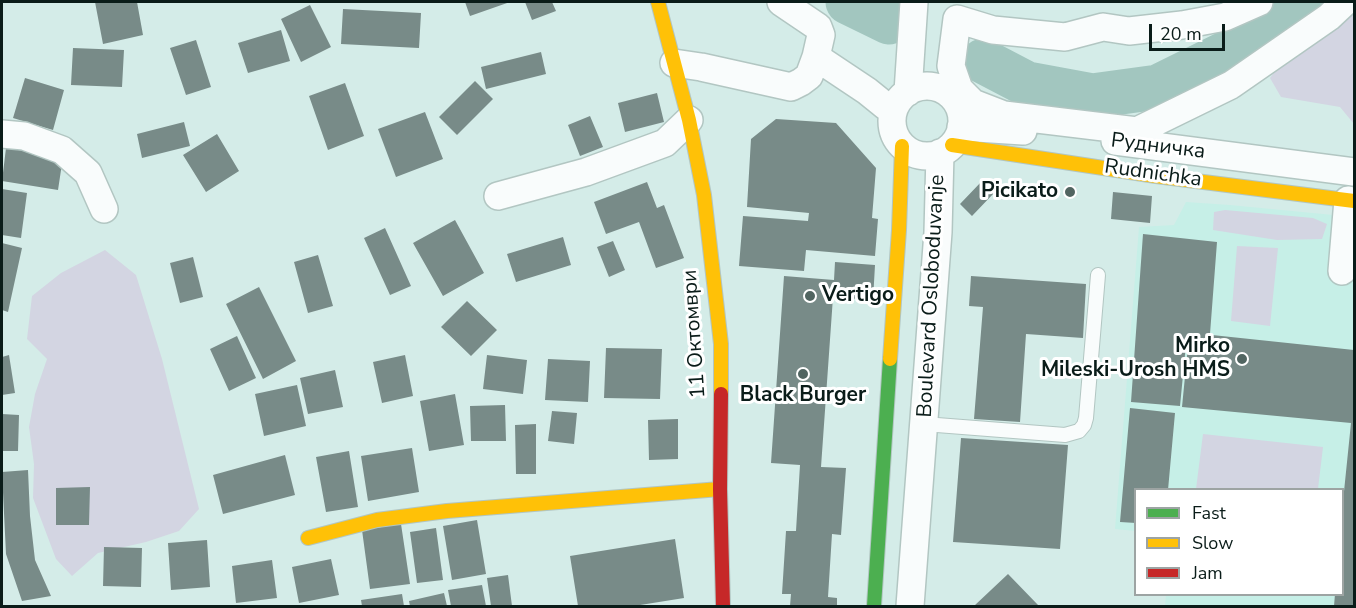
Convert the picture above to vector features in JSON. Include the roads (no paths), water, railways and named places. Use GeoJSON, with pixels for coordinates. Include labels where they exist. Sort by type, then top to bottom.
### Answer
{"type":"FeatureCollection","features":[{"type":"Feature","properties":{"kind":"street","name":"11 Октомври"},"geometry":{"type":"LineString","coordinates":[[658,2],[689,120],[704,195],[721,344],[722,606]]}},
{"type":"Feature","properties":{"kind":"street"},"geometry":{"type":"LineString","coordinates":[[674,63],[791,87],[809,76],[821,35],[818,27],[806,17],[781,2]]}},
{"type":"Feature","properties":{"kind":"street","name":"Boulevard Osloboduvanje"},"geometry":{"type":"LineString","coordinates":[[874,606],[899,230],[899,115],[914,2]]}},
{"type":"Feature","properties":{"kind":"street"},"geometry":{"type":"LineString","coordinates":[[816,57],[899,115],[929,86],[943,90],[951,2]]}},
{"type":"Feature","properties":{"kind":"street"},"geometry":{"type":"LineString","coordinates":[[1259,2],[1225,17],[1192,23],[1129,31],[1103,27],[1065,37],[993,30],[957,19],[951,66],[959,89],[973,103],[1004,115],[1230,141],[1354,161]]}},
{"type":"Feature","properties":{"kind":"street"},"geometry":{"type":"LineString","coordinates":[[1137,131],[1231,86],[1329,17],[1343,2]]}},
{"type":"Feature","properties":{"kind":"street","name":"Boulevard Osloboduvanje"},"geometry":{"type":"LineString","coordinates":[[910,606],[938,232],[951,142],[961,118],[956,102],[943,90]]}},
{"type":"Feature","properties":{"kind":"street","name":"Rudnichka"},"geometry":{"type":"LineString","coordinates":[[899,115],[920,155],[951,142],[1156,176],[1351,201]]}},
{"type":"Feature","properties":{"kind":"street"},"geometry":{"type":"LineString","coordinates":[[498,196],[586,172],[665,143],[689,120]]}},
{"type":"Feature","properties":{"kind":"street"},"geometry":{"type":"LineString","coordinates":[[2,134],[24,136],[62,150],[88,173],[104,209]]}},
{"type":"Feature","properties":{"kind":"street","name":"Рудничка"},"geometry":{"type":"LineString","coordinates":[[951,142],[1056,134],[1354,172]]}},
{"type":"Feature","properties":{"kind":"street"},"geometry":{"type":"LineString","coordinates":[[1342,271],[1351,201]]}},
{"type":"Feature","properties":{"kind":"street"},"geometry":{"type":"LineString","coordinates":[[308,538],[377,520],[447,511],[720,489]]}},
{"type":"Feature","properties":{"kind":"lane"},"geometry":{"type":"LineString","coordinates":[[924,424],[1065,435],[1079,431],[1086,418],[1098,275]]}},
{"type":"Feature","properties":{"kind":"waterway"},"geometry":{"type":"LineString","coordinates":[[848,2],[889,22]]}},
{"type":"Feature","properties":{"kind":"waterway"},"geometry":{"type":"LineString","coordinates":[[983,61],[1027,84],[1092,96],[1158,87],[1233,50],[1312,2]]}},
{"type":"Feature","properties":{"kind":"place","name":"Picikato"},"geometry":{"type":"Point","coordinates":[1070,192]}},
{"type":"Feature","properties":{"kind":"place","name":"Vertigo"},"geometry":{"type":"Point","coordinates":[810,296]}},
{"type":"Feature","properties":{"kind":"place","name":"Mirko Mileski-Urosh HMS"},"geometry":{"type":"Point","coordinates":[1242,359]}},
{"type":"Feature","properties":{"kind":"place","name":"Black Burger"},"geometry":{"type":"Point","coordinates":[803,374]}}]}
